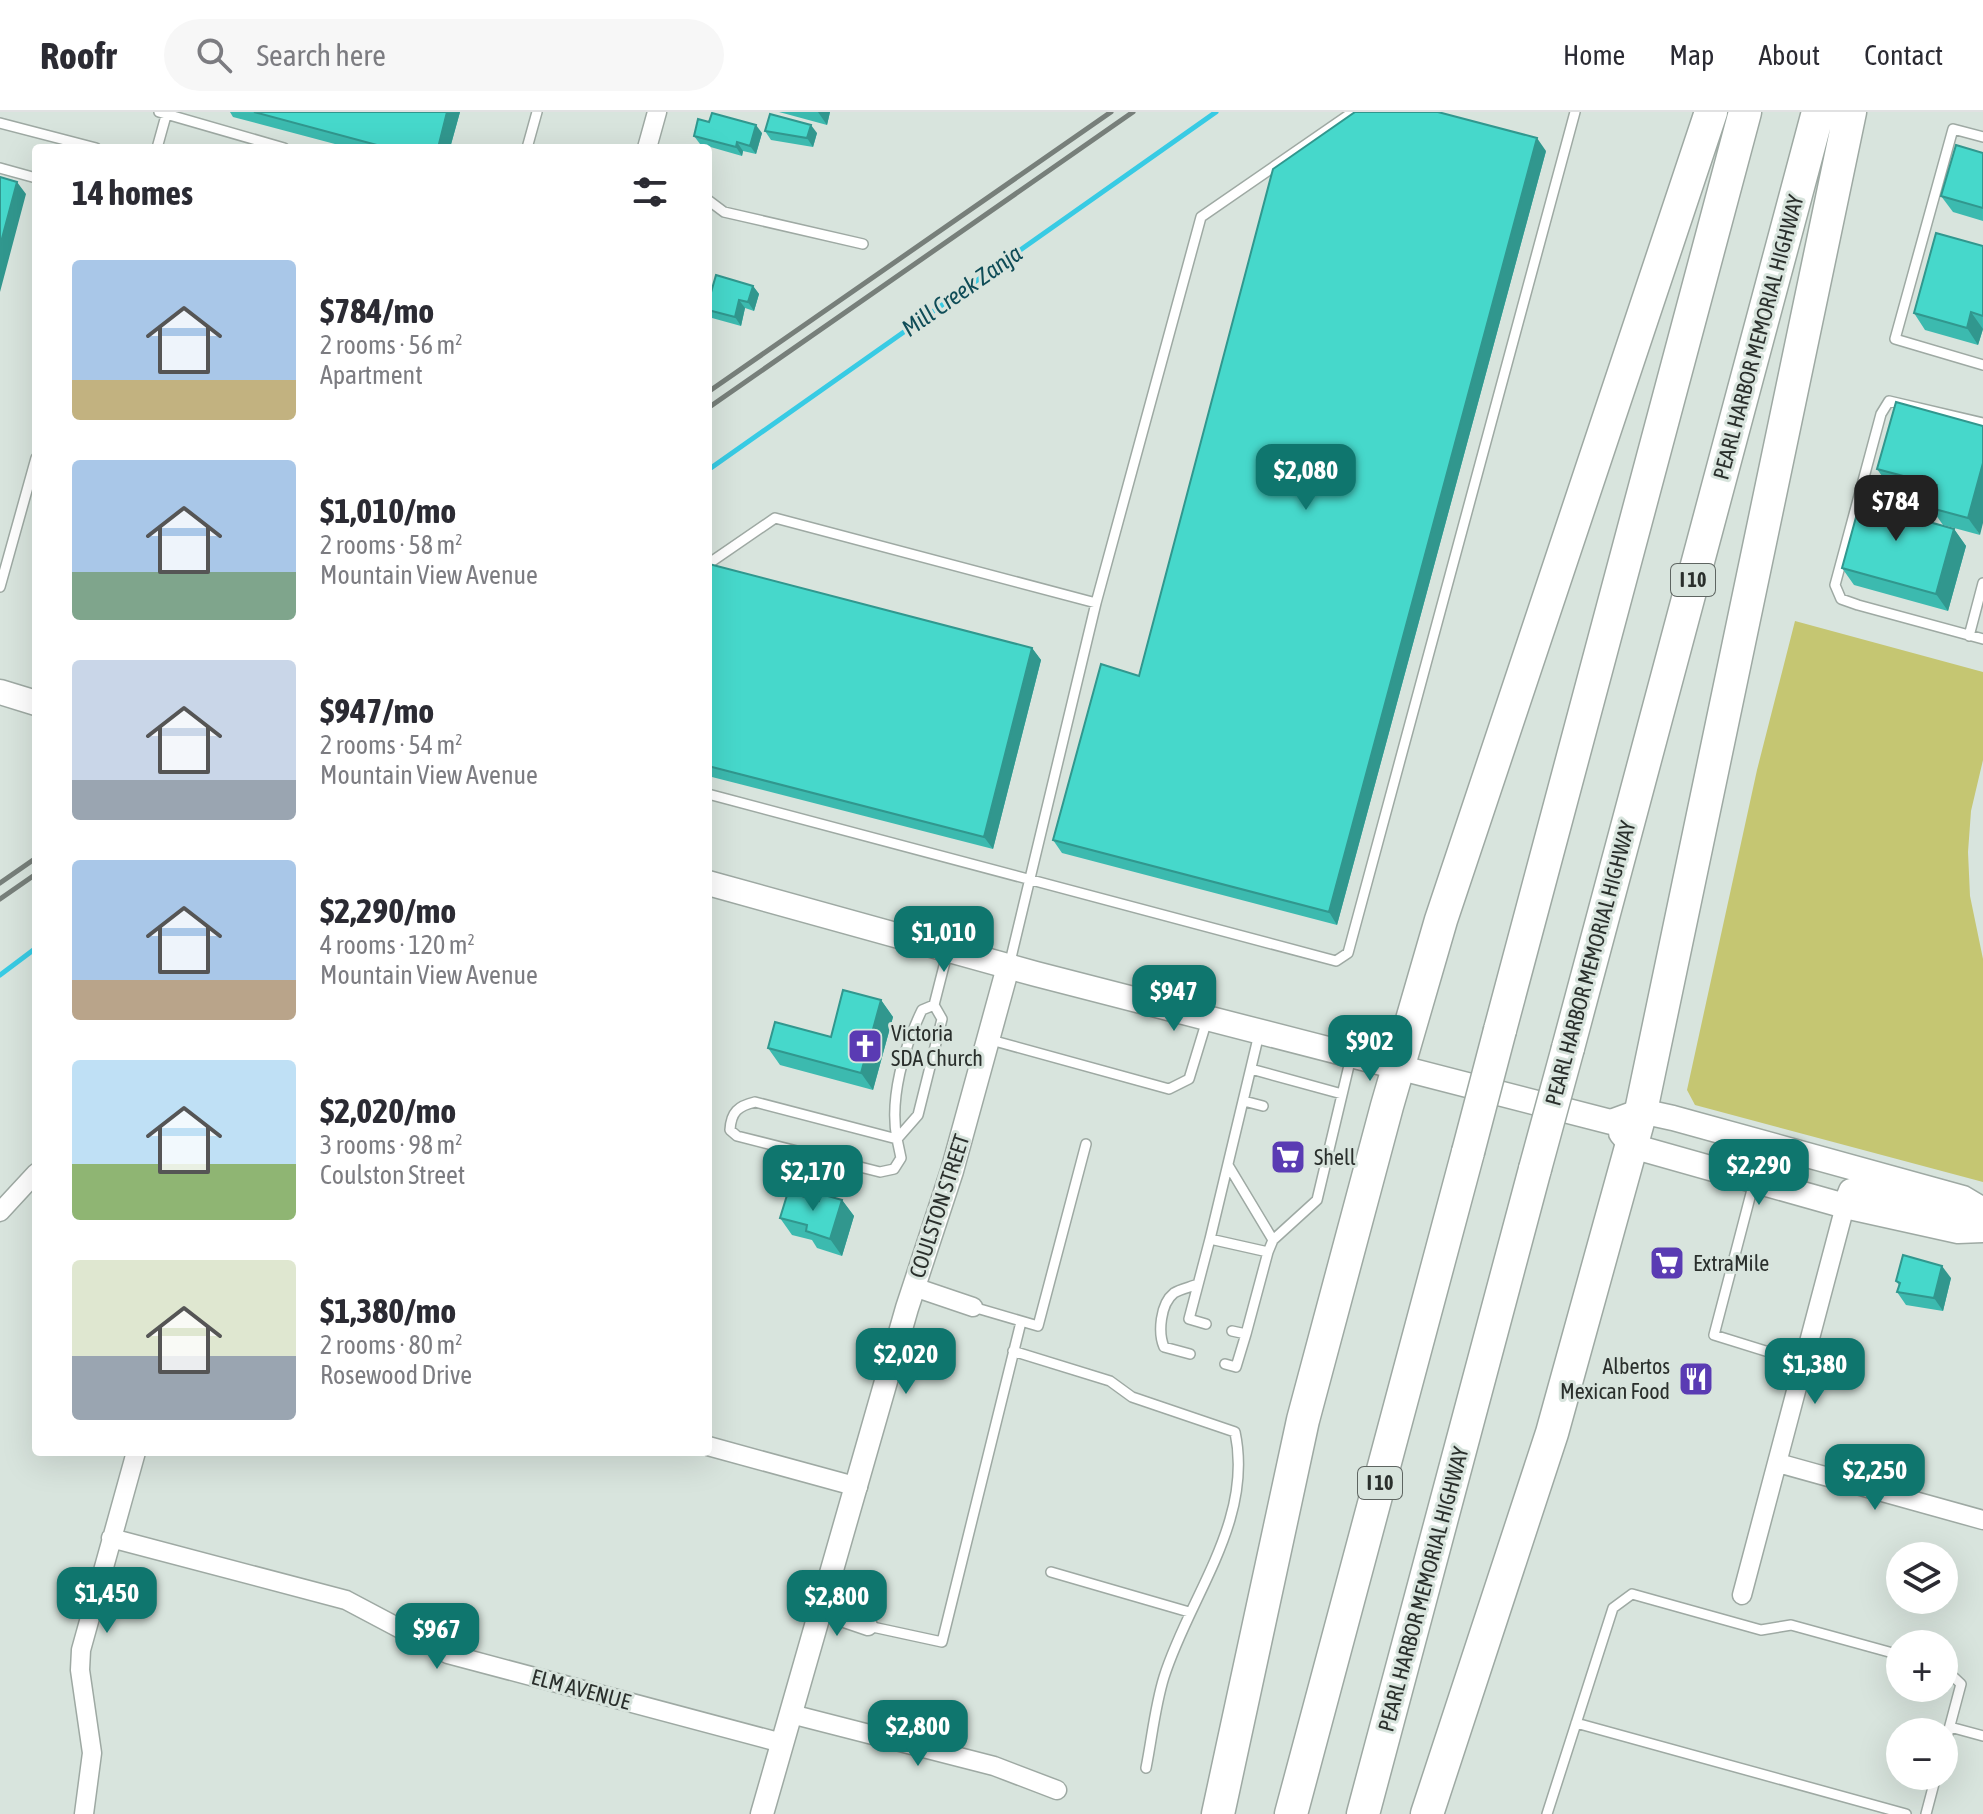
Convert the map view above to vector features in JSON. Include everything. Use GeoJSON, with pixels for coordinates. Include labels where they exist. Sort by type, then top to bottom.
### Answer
{"type":"FeatureCollection","features":[{"type":"Feature","properties":{"kind":"highway"},"geometry":{"type":"LineString","coordinates":[[1218,1814],[1303,1420],[1441,920],[1711,112]]}},
{"type":"Feature","properties":{"kind":"highway","name":"I 10"},"geometry":{"type":"LineString","coordinates":[[1291,1814],[1745,112]]}},
{"type":"Feature","properties":{"kind":"highway","name":"PEARL HARBOR MEMORIAL HIGHWAY"},"geometry":{"type":"LineString","coordinates":[[1363,1814],[1818,112]]}},
{"type":"Feature","properties":{"kind":"highway"},"geometry":{"type":"LineString","coordinates":[[1427,1814],[1552,1433],[1632,1146],[1626,1116],[1850,112]]}},
{"type":"Feature","properties":{"kind":"main road"},"geometry":{"type":"LineString","coordinates":[[0,692],[32,702]]}},
{"type":"Feature","properties":{"kind":"main road"},"geometry":{"type":"LineString","coordinates":[[712,884],[1008,967],[1399,1066],[1626,1116],[1963,1198],[1983,1210]]}},
{"type":"Feature","properties":{"kind":"main road"},"geometry":{"type":"LineString","coordinates":[[1632,1146],[1845,1206],[1958,1231],[1983,1230]]}},
{"type":"Feature","properties":{"kind":"main road"},"geometry":{"type":"LineString","coordinates":[[1845,1206],[1851,1191],[1861,1189],[1983,1221]]}},
{"type":"Feature","properties":{"kind":"street"},"geometry":{"type":"LineString","coordinates":[[651,144],[657,112]]}},
{"type":"Feature","properties":{"kind":"street","name":"COULSTON STREET"},"geometry":{"type":"LineString","coordinates":[[762,1814],[914,1287],[952,1171],[1008,967]]}},
{"type":"Feature","properties":{"kind":"street"},"geometry":{"type":"LineString","coordinates":[[0,1212],[32,1177]]}},
{"type":"Feature","properties":{"kind":"street"},"geometry":{"type":"LineString","coordinates":[[1742,1595],[1845,1206]]}},
{"type":"Feature","properties":{"kind":"street"},"geometry":{"type":"LineString","coordinates":[[914,1287],[973,1307]]}},
{"type":"Feature","properties":{"kind":"street"},"geometry":{"type":"LineString","coordinates":[[712,1447],[858,1487]]}},
{"type":"Feature","properties":{"kind":"street"},"geometry":{"type":"LineString","coordinates":[[84,1814],[92,1753],[80,1660],[135,1456]]}},
{"type":"Feature","properties":{"kind":"street"},"geometry":{"type":"LineString","coordinates":[[1778,1463],[1983,1520]]}},
{"type":"Feature","properties":{"kind":"street","name":"ELM AVENUE"},"geometry":{"type":"LineString","coordinates":[[111,1538],[346,1600],[448,1654],[782,1743]]}},
{"type":"Feature","properties":{"kind":"street"},"geometry":{"type":"LineString","coordinates":[[821,1610],[868,1626]]}},
{"type":"Feature","properties":{"kind":"street"},"geometry":{"type":"LineString","coordinates":[[791,1714],[994,1766],[1057,1790]]}},
{"type":"Feature","properties":{"kind":"lane"},"geometry":{"type":"LineString","coordinates":[[528,144],[537,112]]}},
{"type":"Feature","properties":{"kind":"lane"},"geometry":{"type":"LineString","coordinates":[[1008,967],[1096,603],[1201,217],[1353,112]]}},
{"type":"Feature","properties":{"kind":"lane"},"geometry":{"type":"LineString","coordinates":[[712,795],[1336,961],[1348,953],[1575,112]]}},
{"type":"Feature","properties":{"kind":"lane"},"geometry":{"type":"LineString","coordinates":[[158,144],[164,113],[270,144]]}},
{"type":"Feature","properties":{"kind":"lane"},"geometry":{"type":"LineString","coordinates":[[0,123],[81,144]]}},
{"type":"Feature","properties":{"kind":"lane"},"geometry":{"type":"LineString","coordinates":[[1983,137],[1953,129],[1895,339],[1983,365]]}},
{"type":"Feature","properties":{"kind":"lane"},"geometry":{"type":"LineString","coordinates":[[0,168],[32,177]]}},
{"type":"Feature","properties":{"kind":"lane"},"geometry":{"type":"LineString","coordinates":[[712,203],[724,212],[863,244]]}},
{"type":"Feature","properties":{"kind":"lane"},"geometry":{"type":"LineString","coordinates":[[1983,423],[1889,401],[1881,414],[1835,585],[1841,599],[1983,639]]}},
{"type":"Feature","properties":{"kind":"lane"},"geometry":{"type":"LineString","coordinates":[[0,587],[32,472]]}},
{"type":"Feature","properties":{"kind":"lane"},"geometry":{"type":"LineString","coordinates":[[712,561],[775,518],[1096,603]]}},
{"type":"Feature","properties":{"kind":"lane"},"geometry":{"type":"LineString","coordinates":[[1969,636],[1983,583]]}},
{"type":"Feature","properties":{"kind":"lane"},"geometry":{"type":"LineString","coordinates":[[897,1139],[918,1115],[942,1019],[934,1005],[948,950]]}},
{"type":"Feature","properties":{"kind":"lane"},"geometry":{"type":"LineString","coordinates":[[897,1139],[755,1102],[737,1109],[730,1118],[730,1130],[737,1136],[880,1172],[894,1169],[901,1158],[893,1106],[915,1024],[922,1010],[934,1005]]}},
{"type":"Feature","properties":{"kind":"lane"},"geometry":{"type":"LineString","coordinates":[[989,1039],[1169,1089],[1189,1079],[1208,1017]]}},
{"type":"Feature","properties":{"kind":"lane"},"geometry":{"type":"LineString","coordinates":[[1206,1324],[1189,1319],[1259,1031]]}},
{"type":"Feature","properties":{"kind":"lane"},"geometry":{"type":"LineString","coordinates":[[1225,1364],[1236,1367],[1273,1240],[1317,1200],[1330,1123],[1342,1094],[1351,1054]]}},
{"type":"Feature","properties":{"kind":"lane"},"geometry":{"type":"LineString","coordinates":[[1251,1069],[1342,1094]]}},
{"type":"Feature","properties":{"kind":"lane"},"geometry":{"type":"LineString","coordinates":[[1244,1101],[1263,1106]]}},
{"type":"Feature","properties":{"kind":"lane"},"geometry":{"type":"LineString","coordinates":[[973,1307],[1038,1326],[1086,1144]]}},
{"type":"Feature","properties":{"kind":"lane"},"geometry":{"type":"LineString","coordinates":[[1228,1165],[1273,1240]]}},
{"type":"Feature","properties":{"kind":"lane"},"geometry":{"type":"LineString","coordinates":[[1755,1181],[1714,1335],[1804,1363]]}},
{"type":"Feature","properties":{"kind":"lane"},"geometry":{"type":"LineString","coordinates":[[1210,1239],[1268,1252]]}},
{"type":"Feature","properties":{"kind":"lane"},"geometry":{"type":"LineString","coordinates":[[1190,1354],[1164,1347],[1159,1335],[1167,1301],[1175,1292],[1198,1284]]}},
{"type":"Feature","properties":{"kind":"lane"},"geometry":{"type":"LineString","coordinates":[[868,1626],[942,1642],[1021,1322]]}},
{"type":"Feature","properties":{"kind":"lane"},"geometry":{"type":"LineString","coordinates":[[1232,1331],[1246,1334]]}},
{"type":"Feature","properties":{"kind":"lane"},"geometry":{"type":"LineString","coordinates":[[1013,1351],[1110,1381],[1132,1397],[1235,1432],[1239,1451],[1235,1502],[1214,1566],[1189,1612],[1163,1678],[1146,1768]]}},
{"type":"Feature","properties":{"kind":"lane"},"geometry":{"type":"LineString","coordinates":[[1051,1572],[1189,1612]]}},
{"type":"Feature","properties":{"kind":"lane"},"geometry":{"type":"LineString","coordinates":[[1547,1814],[1613,1608],[1632,1594],[1761,1630],[1791,1625],[1886,1651]]}},
{"type":"Feature","properties":{"kind":"lane"},"geometry":{"type":"LineString","coordinates":[[1576,1723],[1906,1814]]}},
{"type":"Feature","properties":{"kind":"lane"},"geometry":{"type":"LineString","coordinates":[[1958,1729],[1983,1736]]}},
{"type":"Feature","properties":{"kind":"lane"},"geometry":{"type":"LineString","coordinates":[[1926,1814],[1932,1790]]}},
{"type":"Feature","properties":{"kind":"shaded area"},"geometry":{"type":"Polygon","coordinates":[[[1795,621],[1983,672],[1983,760],[1971,811],[1968,852],[1970,896],[1983,959],[1983,1182],[1695,1105],[1687,1090],[1757,770],[1795,621]]]}},
{"type":"Feature","properties":{"kind":"building"},"geometry":{"type":"Polygon","coordinates":[[[254,112],[447,112],[439,144],[373,144],[254,112]]]}},
{"type":"Feature","properties":{"kind":"building"},"geometry":{"type":"Polygon","coordinates":[[[1355,112],[1438,112],[1537,138],[1329,912],[1053,840],[1101,664],[1139,676],[1273,169],[1355,112]]]}},
{"type":"Feature","properties":{"kind":"building"},"geometry":{"type":"Polygon","coordinates":[[[712,113],[756,125],[750,146],[737,142],[736,147],[694,136],[698,119],[709,122],[712,113]]]}},
{"type":"Feature","properties":{"kind":"building"},"geometry":{"type":"Polygon","coordinates":[[[770,114],[811,125],[807,138],[765,131],[770,114]]]}},
{"type":"Feature","properties":{"kind":"building"},"geometry":{"type":"Polygon","coordinates":[[[1956,145],[1983,153],[1983,208],[1941,196],[1956,145]]]}},
{"type":"Feature","properties":{"kind":"building"},"geometry":{"type":"Polygon","coordinates":[[[0,177],[17,182],[0,246],[0,177]]]}},
{"type":"Feature","properties":{"kind":"building"},"geometry":{"type":"Polygon","coordinates":[[[1936,233],[1983,246],[1983,316],[1971,312],[1967,328],[1914,313],[1936,233]]]}},
{"type":"Feature","properties":{"kind":"building"},"geometry":{"type":"Polygon","coordinates":[[[716,275],[753,286],[748,302],[739,300],[735,317],[712,311],[712,289],[716,275]]]}},
{"type":"Feature","properties":{"kind":"building"},"geometry":{"type":"Polygon","coordinates":[[[1896,402],[1983,426],[1983,463],[1968,518],[1931,508],[1937,485],[1877,469],[1896,402]]]}},
{"type":"Feature","properties":{"kind":"building"},"geometry":{"type":"Polygon","coordinates":[[[1866,481],[1900,490],[1894,512],[1954,529],[1936,594],[1842,568],[1866,481]]]}},
{"type":"Feature","properties":{"kind":"building"},"geometry":{"type":"Polygon","coordinates":[[[712,565],[1032,648],[984,837],[712,767],[712,565]]]}},
{"type":"Feature","properties":{"kind":"building"},"geometry":{"type":"Polygon","coordinates":[[[843,990],[881,1000],[861,1073],[768,1048],[775,1022],[831,1037],[843,990]]]}},
{"type":"Feature","properties":{"kind":"building"},"geometry":{"type":"Polygon","coordinates":[[[788,1192],[819,1201],[821,1194],[842,1200],[830,1239],[806,1231],[807,1225],[780,1218],[788,1192]]]}},
{"type":"Feature","properties":{"kind":"building"},"geometry":{"type":"Polygon","coordinates":[[[1903,1255],[1942,1266],[1934,1298],[1897,1292],[1900,1283],[1896,1281],[1903,1255]]]}},
{"type":"Feature","properties":{"kind":"waterway","name":"Mill Creek Zanja"},"geometry":{"type":"LineString","coordinates":[[712,467],[1216,112]]}},
{"type":"Feature","properties":{"kind":"waterway","name":"Mill Creek Zanja"},"geometry":{"type":"LineString","coordinates":[[0,975],[32,951]]}},
{"type":"Feature","properties":{"kind":"railway"},"geometry":{"type":"LineString","coordinates":[[712,389],[1111,112]]}},
{"type":"Feature","properties":{"kind":"railway"},"geometry":{"type":"LineString","coordinates":[[712,405],[1133,112]]}},
{"type":"Feature","properties":{"kind":"railway"},"geometry":{"type":"LineString","coordinates":[[0,883],[32,861]]}},
{"type":"Feature","properties":{"kind":"railway"},"geometry":{"type":"LineString","coordinates":[[0,899],[32,877]]}},
{"type":"Feature","properties":{"kind":"place","name":"Victoria SDA Church"},"geometry":{"type":"Point","coordinates":[865,1046]}},
{"type":"Feature","properties":{"kind":"place","name":"Shell"},"geometry":{"type":"Point","coordinates":[1288,1157]}},
{"type":"Feature","properties":{"kind":"place","name":"ExtraMile"},"geometry":{"type":"Point","coordinates":[1667,1263]}},
{"type":"Feature","properties":{"kind":"place","name":"Albertos Mexican Food"},"geometry":{"type":"Point","coordinates":[1696,1379]}}]}
